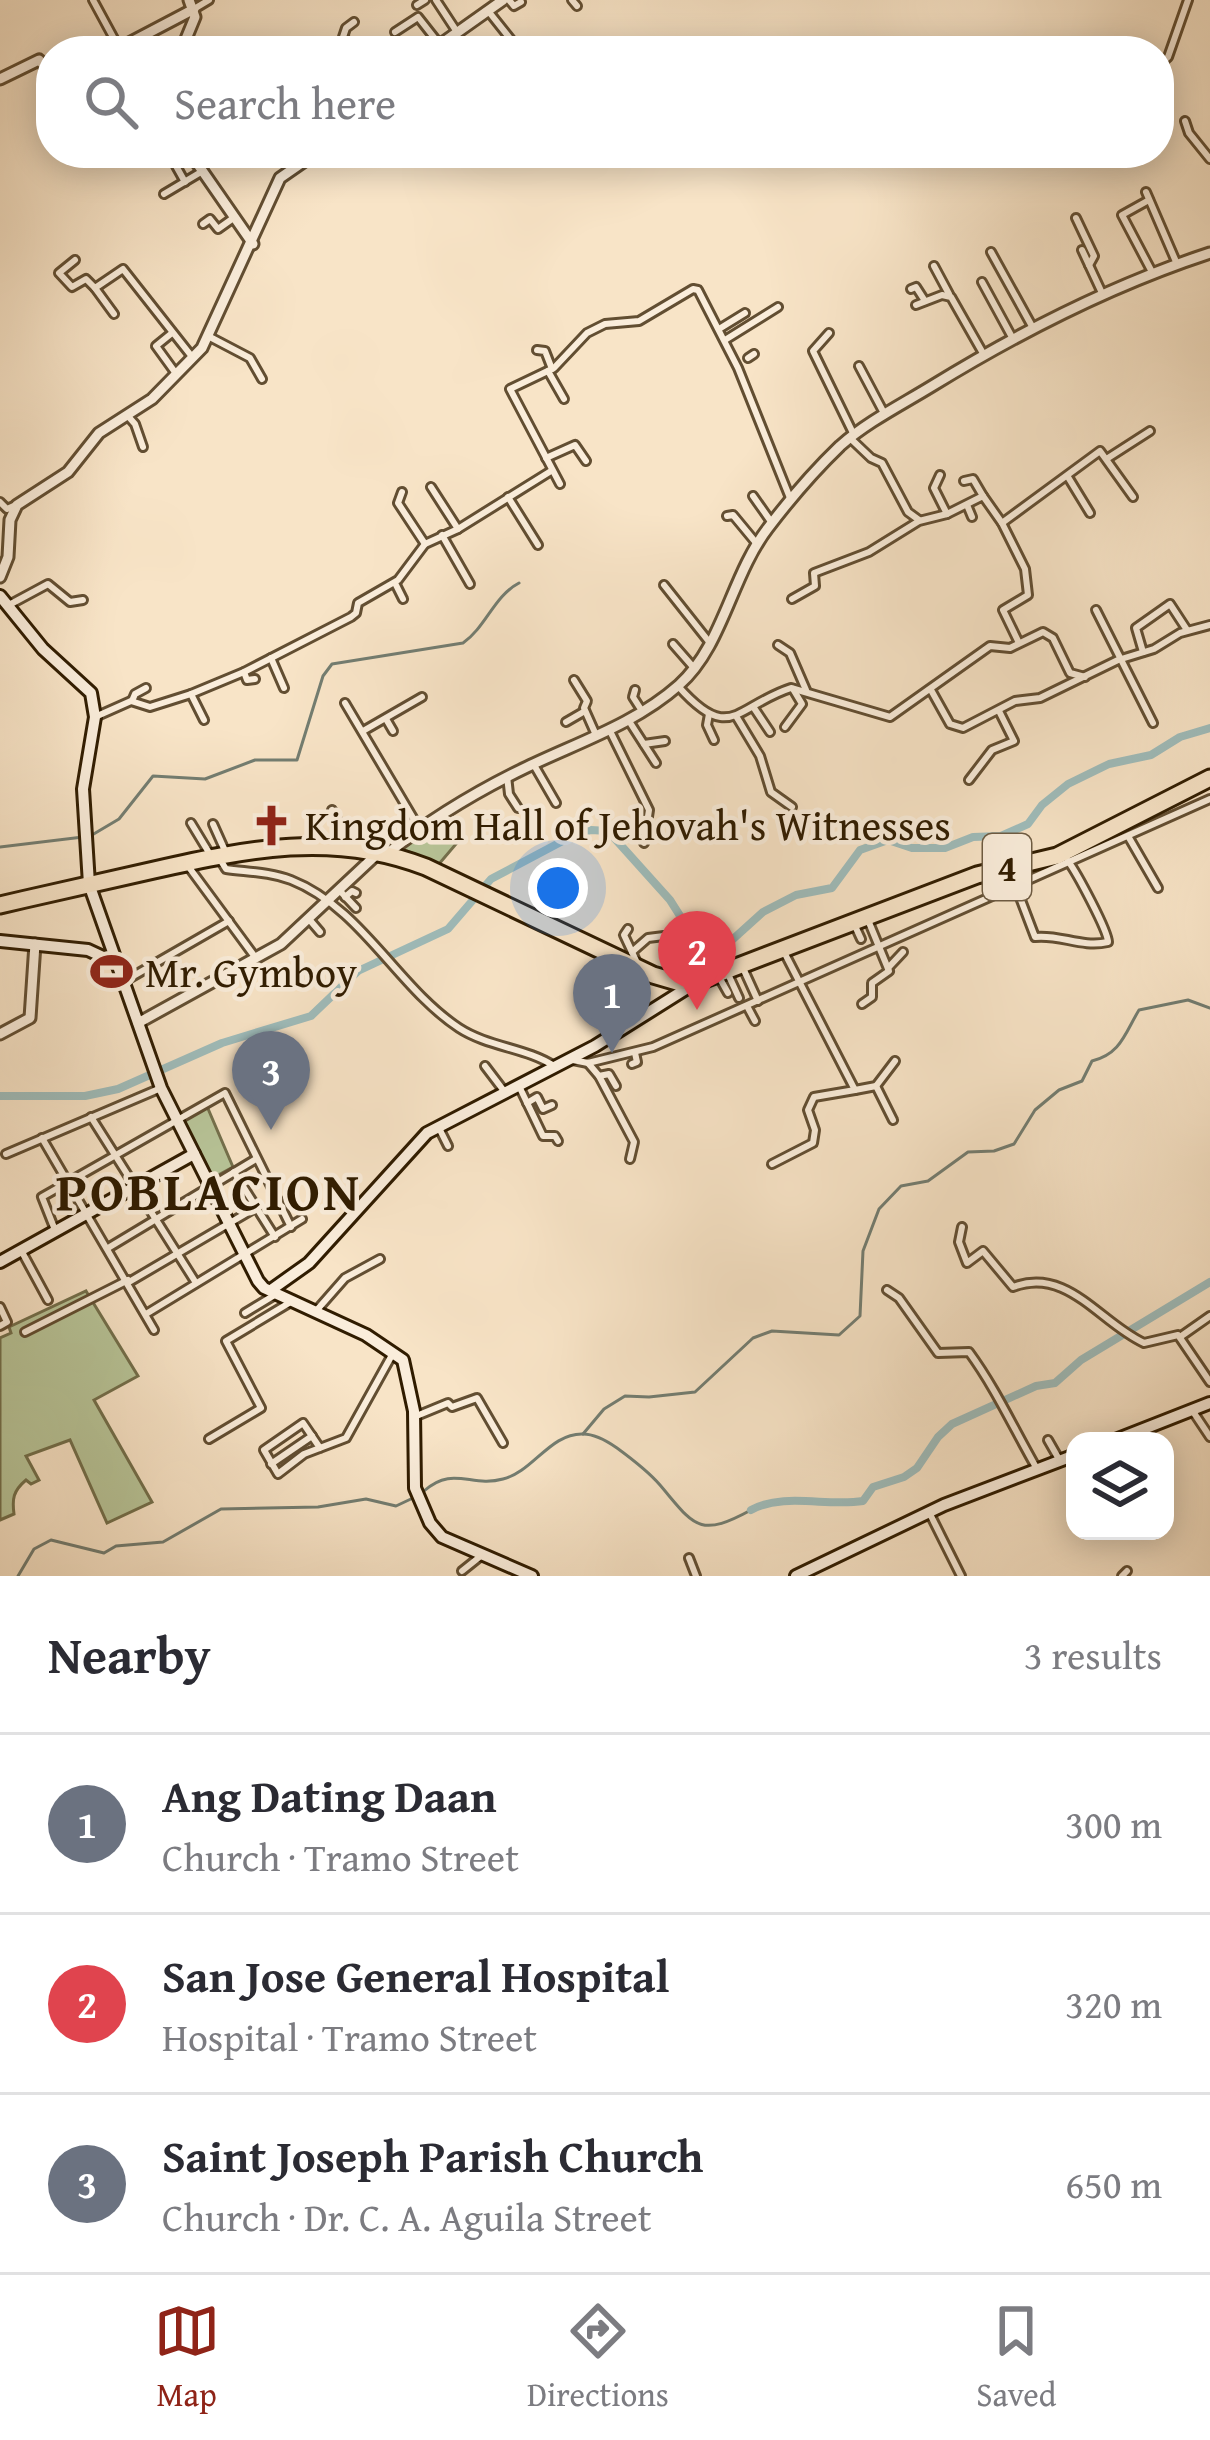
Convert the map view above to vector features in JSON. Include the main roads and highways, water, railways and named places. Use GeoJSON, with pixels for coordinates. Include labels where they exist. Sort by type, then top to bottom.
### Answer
{"type":"FeatureCollection","features":[{"type":"Feature","properties":{"kind":"highway","name":"4"},"geometry":{"type":"LineString","coordinates":[[0,905],[219,856],[292,845],[351,846],[384,852],[465,884],[677,982],[722,972],[984,873],[1063,859],[1210,778]]}},
{"type":"Feature","properties":{"kind":"main road"},"geometry":{"type":"LineString","coordinates":[[4,601],[43,649],[91,693],[95,717],[82,789],[89,884],[157,1078],[244,1256],[261,1286],[394,1353],[408,1368],[416,1488],[436,1531],[513,1573],[532,1576]]}},
{"type":"Feature","properties":{"kind":"main road"},"geometry":{"type":"LineString","coordinates":[[0,940],[88,950],[116,963]]}},
{"type":"Feature","properties":{"kind":"main road"},"geometry":{"type":"LineString","coordinates":[[273,1291],[309,1263],[413,1146],[438,1126],[722,972]]}},
{"type":"Feature","properties":{"kind":"main road"},"geometry":{"type":"LineString","coordinates":[[0,1262],[194,1154]]}},
{"type":"Feature","properties":{"kind":"main road"},"geometry":{"type":"LineString","coordinates":[[1136,1432],[1210,1402]]}},
{"type":"Feature","properties":{"kind":"main road"},"geometry":{"type":"LineString","coordinates":[[796,1576],[928,1512],[1066,1459]]}},
{"type":"Feature","properties":{"kind":"waterway"},"geometry":{"type":"LineString","coordinates":[[92,835],[119,819],[153,776],[205,779],[255,760],[297,760],[323,676],[332,664],[463,643],[519,583]]}},
{"type":"Feature","properties":{"kind":"waterway"},"geometry":{"type":"LineString","coordinates":[[0,1096],[85,1096],[118,1089],[222,1043],[311,1016],[358,971],[448,929],[491,879],[574,835],[608,831],[670,900],[689,930],[711,944],[732,940],[763,912],[796,895],[832,888],[860,850],[888,840],[912,848],[945,848],[973,837],[1001,836],[1028,824],[1068,784],[1210,728]]}},
{"type":"Feature","properties":{"kind":"waterway"},"geometry":{"type":"LineString","coordinates":[[0,847],[83,837]]}},
{"type":"Feature","properties":{"kind":"waterway"},"geometry":{"type":"LineString","coordinates":[[583,1434],[604,1409],[625,1396],[695,1392],[753,1338],[772,1331],[839,1335],[860,1316],[863,1251],[879,1209],[901,1186],[928,1181],[968,1152],[1014,1144],[1035,1110],[1059,1090],[1082,1081],[1092,1061],[1116,1048],[1139,1010],[1188,1000],[1210,1008]]}},
{"type":"Feature","properties":{"kind":"waterway"},"geometry":{"type":"LineString","coordinates":[[751,1510],[777,1502],[863,1501],[873,1487],[917,1468],[952,1424],[1036,1386],[1055,1383],[1081,1360],[1210,1282]]}},
{"type":"Feature","properties":{"kind":"waterway"},"geometry":{"type":"LineString","coordinates":[[424,1491],[444,1479],[503,1479],[561,1440],[583,1434],[601,1438],[628,1456],[698,1523],[719,1524],[751,1510]]}},
{"type":"Feature","properties":{"kind":"waterway"},"geometry":{"type":"LineString","coordinates":[[18,1576],[34,1549],[51,1540],[104,1553],[116,1546],[163,1542],[221,1509],[318,1507],[366,1499],[396,1506],[413,1498]]}},
{"type":"Feature","properties":{"kind":"place","name":"Kingdom Hall of Jehovah's Witnesses"},"geometry":{"type":"Point","coordinates":[271,825]}},
{"type":"Feature","properties":{"kind":"place","name":"Mr. Gymboy"},"geometry":{"type":"Point","coordinates":[111,972]}},
{"type":"Feature","properties":{"kind":"place","name":"San Jose General Hospital"},"geometry":{"type":"Point","coordinates":[697,1010]}},
{"type":"Feature","properties":{"kind":"place","name":"Ang Dating Daan"},"geometry":{"type":"Point","coordinates":[612,1053]}},
{"type":"Feature","properties":{"kind":"place","name":"Saint Joseph Parish Church"},"geometry":{"type":"Point","coordinates":[271,1130]}},
{"type":"Feature","properties":{"kind":"district","name":"POBLACION"},"geometry":{"type":"Point","coordinates":[209,1191]}}]}
